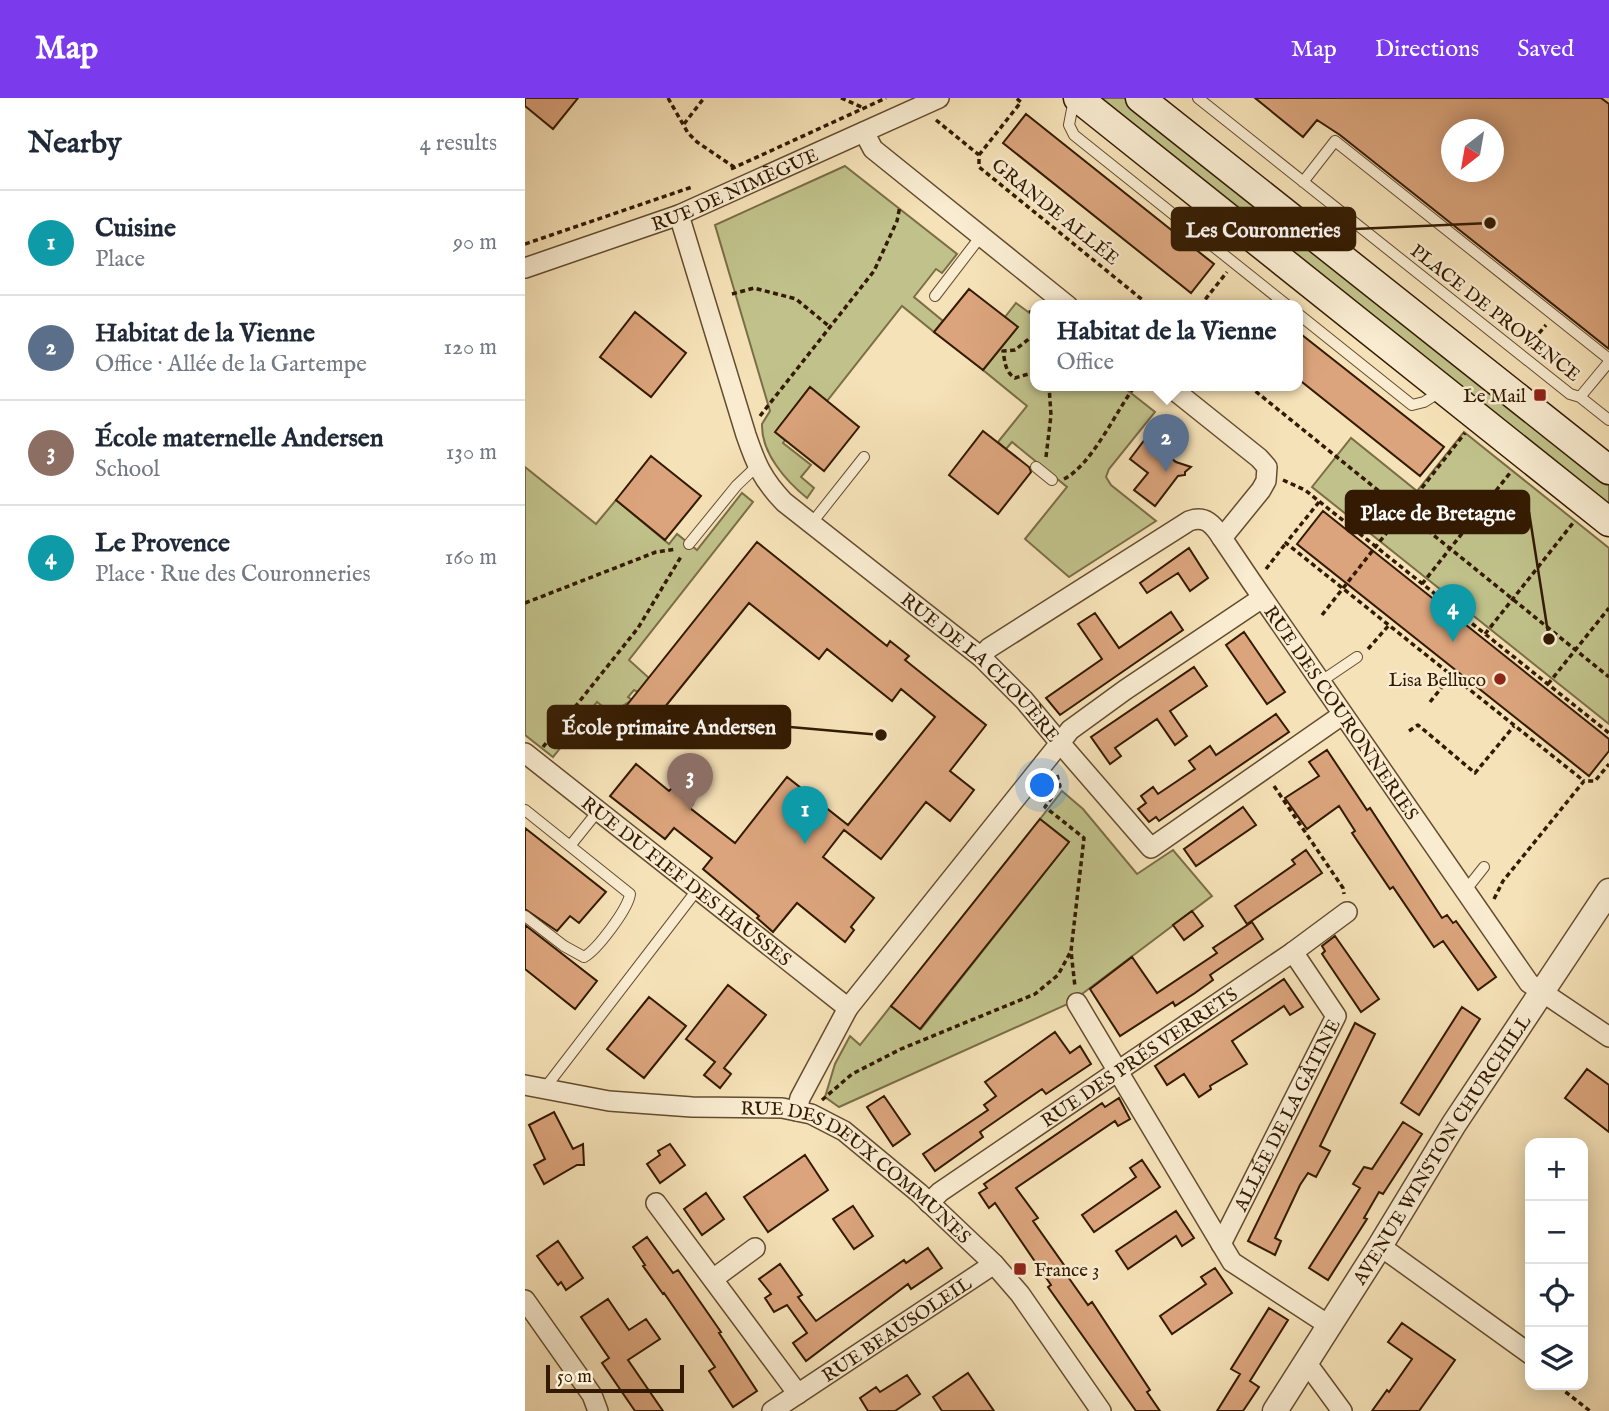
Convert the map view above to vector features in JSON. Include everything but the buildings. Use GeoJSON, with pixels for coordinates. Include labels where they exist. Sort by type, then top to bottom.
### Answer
{"type":"FeatureCollection","features":[{"type":"Feature","properties":{"kind":"main road"},"geometry":{"type":"LineString","coordinates":[[1076,98],[1609,522]]}},
{"type":"Feature","properties":{"kind":"main road"},"geometry":{"type":"LineString","coordinates":[[1150,101],[1609,470]]}},
{"type":"Feature","properties":{"kind":"street","name":"RUE DE NIMÈGUE"},"geometry":{"type":"LineString","coordinates":[[525,268],[679,215],[939,98]]}},
{"type":"Feature","properties":{"kind":"street"},"geometry":{"type":"LineString","coordinates":[[864,132],[873,149],[1061,300]]}},
{"type":"Feature","properties":{"kind":"street","name":"RUE DE LA CLOUÈRE"},"geometry":{"type":"LineString","coordinates":[[679,215],[746,435],[757,466],[767,484],[811,524],[981,657],[1024,699],[1060,743],[848,1009],[799,1105]]}},
{"type":"Feature","properties":{"kind":"street"},"geometry":{"type":"LineString","coordinates":[[1175,391],[1263,462],[1268,474],[1261,490],[1222,538]]}},
{"type":"Feature","properties":{"kind":"street","name":"RUE DES COURONNERIES"},"geometry":{"type":"LineString","coordinates":[[981,657],[989,648],[1044,612],[1189,521],[1198,518],[1207,520],[1342,715],[1469,885],[1529,983],[1609,1037]]}},
{"type":"Feature","properties":{"kind":"street"},"geometry":{"type":"LineString","coordinates":[[1262,598],[1125,690],[1070,730],[1060,743],[1151,848],[1342,715]]}},
{"type":"Feature","properties":{"kind":"street","name":"RUE DU FIEF DES HAUSSES"},"geometry":{"type":"LineString","coordinates":[[529,756],[848,1009]]}},
{"type":"Feature","properties":{"kind":"street","name":"AVENUE WINSTON CHURCHILL"},"geometry":{"type":"LineString","coordinates":[[1275,1411],[1454,1124],[1609,891]]}},
{"type":"Feature","properties":{"kind":"street","name":"RUE DES PRÉS VERRETS"},"geometry":{"type":"LineString","coordinates":[[929,1203],[940,1192],[1293,952],[1347,912]]}},
{"type":"Feature","properties":{"kind":"street","name":"ALLÉE DE LA GÂTINE"},"geometry":{"type":"LineString","coordinates":[[1221,1244],[1336,1016],[1293,952]]}},
{"type":"Feature","properties":{"kind":"street","name":"ALLÉE DE LA GÂTINE"},"geometry":{"type":"LineString","coordinates":[[1077,1003],[1232,1262],[1330,1326]]}},
{"type":"Feature","properties":{"kind":"street","name":"RUE DES DEUX COMMUNES"},"geometry":{"type":"LineString","coordinates":[[535,1087],[609,1101],[692,1107],[782,1108],[799,1105],[844,1131],[929,1203],[994,1265],[1020,1294],[1101,1411]]}},
{"type":"Feature","properties":{"kind":"street"},"geometry":{"type":"LineString","coordinates":[[656,1203],[798,1394]]}},
{"type":"Feature","properties":{"kind":"street"},"geometry":{"type":"LineString","coordinates":[[1380,1246],[1525,1350]]}},
{"type":"Feature","properties":{"kind":"street"},"geometry":{"type":"LineString","coordinates":[[713,1279],[755,1248]]}},
{"type":"Feature","properties":{"kind":"street","name":"RUE BEAUSOLEIL"},"geometry":{"type":"LineString","coordinates":[[772,1411],[994,1265]]}},
{"type":"Feature","properties":{"kind":"street"},"geometry":{"type":"LineString","coordinates":[[525,1300],[591,1395],[598,1411]]}},
{"type":"Feature","properties":{"kind":"street"},"geometry":{"type":"LineString","coordinates":[[1306,1362],[1342,1411]]}},
{"type":"Feature","properties":{"kind":"lane"},"geometry":{"type":"LineString","coordinates":[[1076,98],[1069,125],[1074,135],[1280,300]]}},
{"type":"Feature","properties":{"kind":"lane","name":"PLACE DE PROVENCE"},"geometry":{"type":"LineString","coordinates":[[1198,98],[1570,394],[1580,397],[1609,420]]}},
{"type":"Feature","properties":{"kind":"lane"},"geometry":{"type":"LineString","coordinates":[[1303,182],[1335,141],[1609,361],[1580,397]]}},
{"type":"Feature","properties":{"kind":"lane"},"geometry":{"type":"LineString","coordinates":[[935,296],[981,236]]}},
{"type":"Feature","properties":{"kind":"lane"},"geometry":{"type":"LineString","coordinates":[[1303,318],[1412,405],[1424,402],[1443,390]]}},
{"type":"Feature","properties":{"kind":"lane"},"geometry":{"type":"LineString","coordinates":[[811,524],[864,457]]}},
{"type":"Feature","properties":{"kind":"lane"},"geometry":{"type":"LineString","coordinates":[[689,544],[737,485],[757,466]]}},
{"type":"Feature","properties":{"kind":"lane"},"geometry":{"type":"LineString","coordinates":[[1039,470],[1052,480]]}},
{"type":"Feature","properties":{"kind":"lane"},"geometry":{"type":"LineString","coordinates":[[1319,682],[1362,653]]}},
{"type":"Feature","properties":{"kind":"lane"},"geometry":{"type":"LineString","coordinates":[[525,810],[630,894],[622,912],[593,950],[584,957],[525,916]]}},
{"type":"Feature","properties":{"kind":"lane"},"geometry":{"type":"LineString","coordinates":[[570,846],[598,811]]}},
{"type":"Feature","properties":{"kind":"lane"},"geometry":{"type":"LineString","coordinates":[[1469,885],[1484,867]]}},
{"type":"Feature","properties":{"kind":"lane"},"geometry":{"type":"LineString","coordinates":[[535,1087],[697,890]]}},
{"type":"Feature","properties":{"kind":"path"},"geometry":{"type":"LineString","coordinates":[[668,98],[683,125],[697,142],[734,167]]}},
{"type":"Feature","properties":{"kind":"path"},"geometry":{"type":"LineString","coordinates":[[683,125],[703,98]]}},
{"type":"Feature","properties":{"kind":"path"},"geometry":{"type":"LineString","coordinates":[[841,98],[864,108]]}},
{"type":"Feature","properties":{"kind":"path"},"geometry":{"type":"LineString","coordinates":[[727,171],[886,98]]}},
{"type":"Feature","properties":{"kind":"path"},"geometry":{"type":"LineString","coordinates":[[979,155],[1021,102],[1016,98]]}},
{"type":"Feature","properties":{"kind":"path","name":"GRANDE ALLÉE"},"geometry":{"type":"LineString","coordinates":[[920,107],[979,155],[980,169],[1143,300]]}},
{"type":"Feature","properties":{"kind":"path"},"geometry":{"type":"LineString","coordinates":[[525,244],[697,186]]}},
{"type":"Feature","properties":{"kind":"path"},"geometry":{"type":"LineString","coordinates":[[746,435],[874,271],[897,221],[900,206]]}},
{"type":"Feature","properties":{"kind":"path"},"geometry":{"type":"LineString","coordinates":[[1205,300],[1234,263]]}},
{"type":"Feature","properties":{"kind":"path"},"geometry":{"type":"LineString","coordinates":[[732,294],[754,288],[796,299],[830,327]]}},
{"type":"Feature","properties":{"kind":"path"},"geometry":{"type":"LineString","coordinates":[[1521,355],[1553,315]]}},
{"type":"Feature","properties":{"kind":"path"},"geometry":{"type":"LineString","coordinates":[[1030,338],[1015,350],[1003,351],[1006,371],[1010,376],[1015,378],[1030,374]]}},
{"type":"Feature","properties":{"kind":"path"},"geometry":{"type":"LineString","coordinates":[[1039,470],[1050,425],[1049,391]]}},
{"type":"Feature","properties":{"kind":"path"},"geometry":{"type":"LineString","coordinates":[[1052,480],[1061,481],[1076,470],[1110,428],[1132,391]]}},
{"type":"Feature","properties":{"kind":"path"},"geometry":{"type":"LineString","coordinates":[[1255,391],[1609,677]]}},
{"type":"Feature","properties":{"kind":"path"},"geometry":{"type":"LineString","coordinates":[[1322,615],[1469,429]]}},
{"type":"Feature","properties":{"kind":"path"},"geometry":{"type":"LineString","coordinates":[[1422,584],[1516,467]]}},
{"type":"Feature","properties":{"kind":"path"},"geometry":{"type":"LineString","coordinates":[[1268,474],[1305,490],[1609,733]]}},
{"type":"Feature","properties":{"kind":"path"},"geometry":{"type":"LineString","coordinates":[[1251,581],[1263,573],[1319,502]]}},
{"type":"Feature","properties":{"kind":"path"},"geometry":{"type":"LineString","coordinates":[[1485,634],[1579,517]]}},
{"type":"Feature","properties":{"kind":"path"},"geometry":{"type":"LineString","coordinates":[[1286,543],[1584,782]]}},
{"type":"Feature","properties":{"kind":"path"},"geometry":{"type":"LineString","coordinates":[[525,603],[662,550],[685,550],[638,628],[529,756]]}},
{"type":"Feature","properties":{"kind":"path"},"geometry":{"type":"LineString","coordinates":[[1548,684],[1609,608]]}},
{"type":"Feature","properties":{"kind":"path"},"geometry":{"type":"LineString","coordinates":[[1362,653],[1374,645],[1389,625]]}},
{"type":"Feature","properties":{"kind":"path"},"geometry":{"type":"LineString","coordinates":[[1430,702],[1452,676]]}},
{"type":"Feature","properties":{"kind":"path"},"geometry":{"type":"LineString","coordinates":[[1409,731],[1418,725],[1475,774],[1514,726]]}},
{"type":"Feature","properties":{"kind":"path"},"geometry":{"type":"LineString","coordinates":[[1469,885],[1491,903],[1503,881],[1584,782],[1595,780],[1609,764]]}},
{"type":"Feature","properties":{"kind":"path"},"geometry":{"type":"LineString","coordinates":[[1263,770],[1343,888],[1347,912]]}},
{"type":"Feature","properties":{"kind":"path"},"geometry":{"type":"LineString","coordinates":[[1056,773],[1060,786],[1045,807],[1084,838],[1071,951],[1077,1003]]}},
{"type":"Feature","properties":{"kind":"path"},"geometry":{"type":"LineString","coordinates":[[799,1105],[818,1102],[852,1074],[901,1049],[1035,995],[1058,975],[1071,951]]}},
{"type":"Feature","properties":{"kind":"path"},"geometry":{"type":"LineString","coordinates":[[1563,1390],[1590,1411]]}},
{"type":"Feature","properties":{"kind":"green space"},"geometry":{"type":"Polygon","coordinates":[[[1092,98],[1128,98],[1609,481],[1609,508],[1092,98]]]}},
{"type":"Feature","properties":{"kind":"green space"},"geometry":{"type":"Polygon","coordinates":[[[845,166],[957,254],[942,273],[936,269],[914,297],[943,321],[934,332],[902,306],[827,401],[810,387],[776,432],[785,440],[783,443],[811,465],[801,477],[814,488],[807,498],[776,466],[766,445],[762,424],[770,411],[715,225],[845,166]]]}},
{"type":"Feature","properties":{"kind":"green space"},"geometry":{"type":"Polygon","coordinates":[[[1016,303],[1030,313],[1030,391],[1128,391],[1155,412],[1109,469],[1106,477],[1111,485],[1156,521],[1069,577],[1025,539],[1067,487],[1012,442],[1006,449],[998,442],[1027,406],[983,370],[1017,327],[1005,317],[1016,303]]]}},
{"type":"Feature","properties":{"kind":"green space"},"geometry":{"type":"Polygon","coordinates":[[[1464,432],[1609,548],[1609,724],[1312,487],[1351,438],[1417,491],[1464,432]]]}},
{"type":"Feature","properties":{"kind":"green space"},"geometry":{"type":"Polygon","coordinates":[[[525,467],[596,524],[616,500],[669,544],[677,534],[697,550],[742,493],[753,502],[629,660],[649,678],[638,692],[634,690],[628,697],[632,700],[611,713],[597,702],[553,757],[525,735],[525,467]]]}},
{"type":"Feature","properties":{"kind":"green space"},"geometry":{"type":"Polygon","coordinates":[[[1062,791],[1083,809],[1137,874],[1173,850],[1212,896],[1070,1003],[839,1107],[825,1097],[835,1064],[850,1036],[860,1045],[891,1006],[921,1029],[1069,842],[1040,819],[1062,791]]]}},
{"type":"Feature","properties":{"kind":"place","name":"Les Couronneries"},"geometry":{"type":"Point","coordinates":[1490,223]}},
{"type":"Feature","properties":{"kind":"place","name":"Le Mail"},"geometry":{"type":"Point","coordinates":[1540,395]}},
{"type":"Feature","properties":{"kind":"place","name":"Habitat de la Vienne"},"geometry":{"type":"Point","coordinates":[1166,472]}},
{"type":"Feature","properties":{"kind":"place","name":"Place de Bretagne"},"geometry":{"type":"Point","coordinates":[1549,639]}},
{"type":"Feature","properties":{"kind":"place","name":"Le Provence"},"geometry":{"type":"Point","coordinates":[1453,642]}},
{"type":"Feature","properties":{"kind":"place","name":"Lisa Belluco"},"geometry":{"type":"Point","coordinates":[1500,679]}},
{"type":"Feature","properties":{"kind":"place","name":"École primaire Andersen"},"geometry":{"type":"Point","coordinates":[881,735]}},
{"type":"Feature","properties":{"kind":"place","name":"École maternelle Andersen"},"geometry":{"type":"Point","coordinates":[690,811]}},
{"type":"Feature","properties":{"kind":"place","name":"Cuisine"},"geometry":{"type":"Point","coordinates":[805,844]}},
{"type":"Feature","properties":{"kind":"place","name":"France 3"},"geometry":{"type":"Point","coordinates":[1020,1269]}}]}
